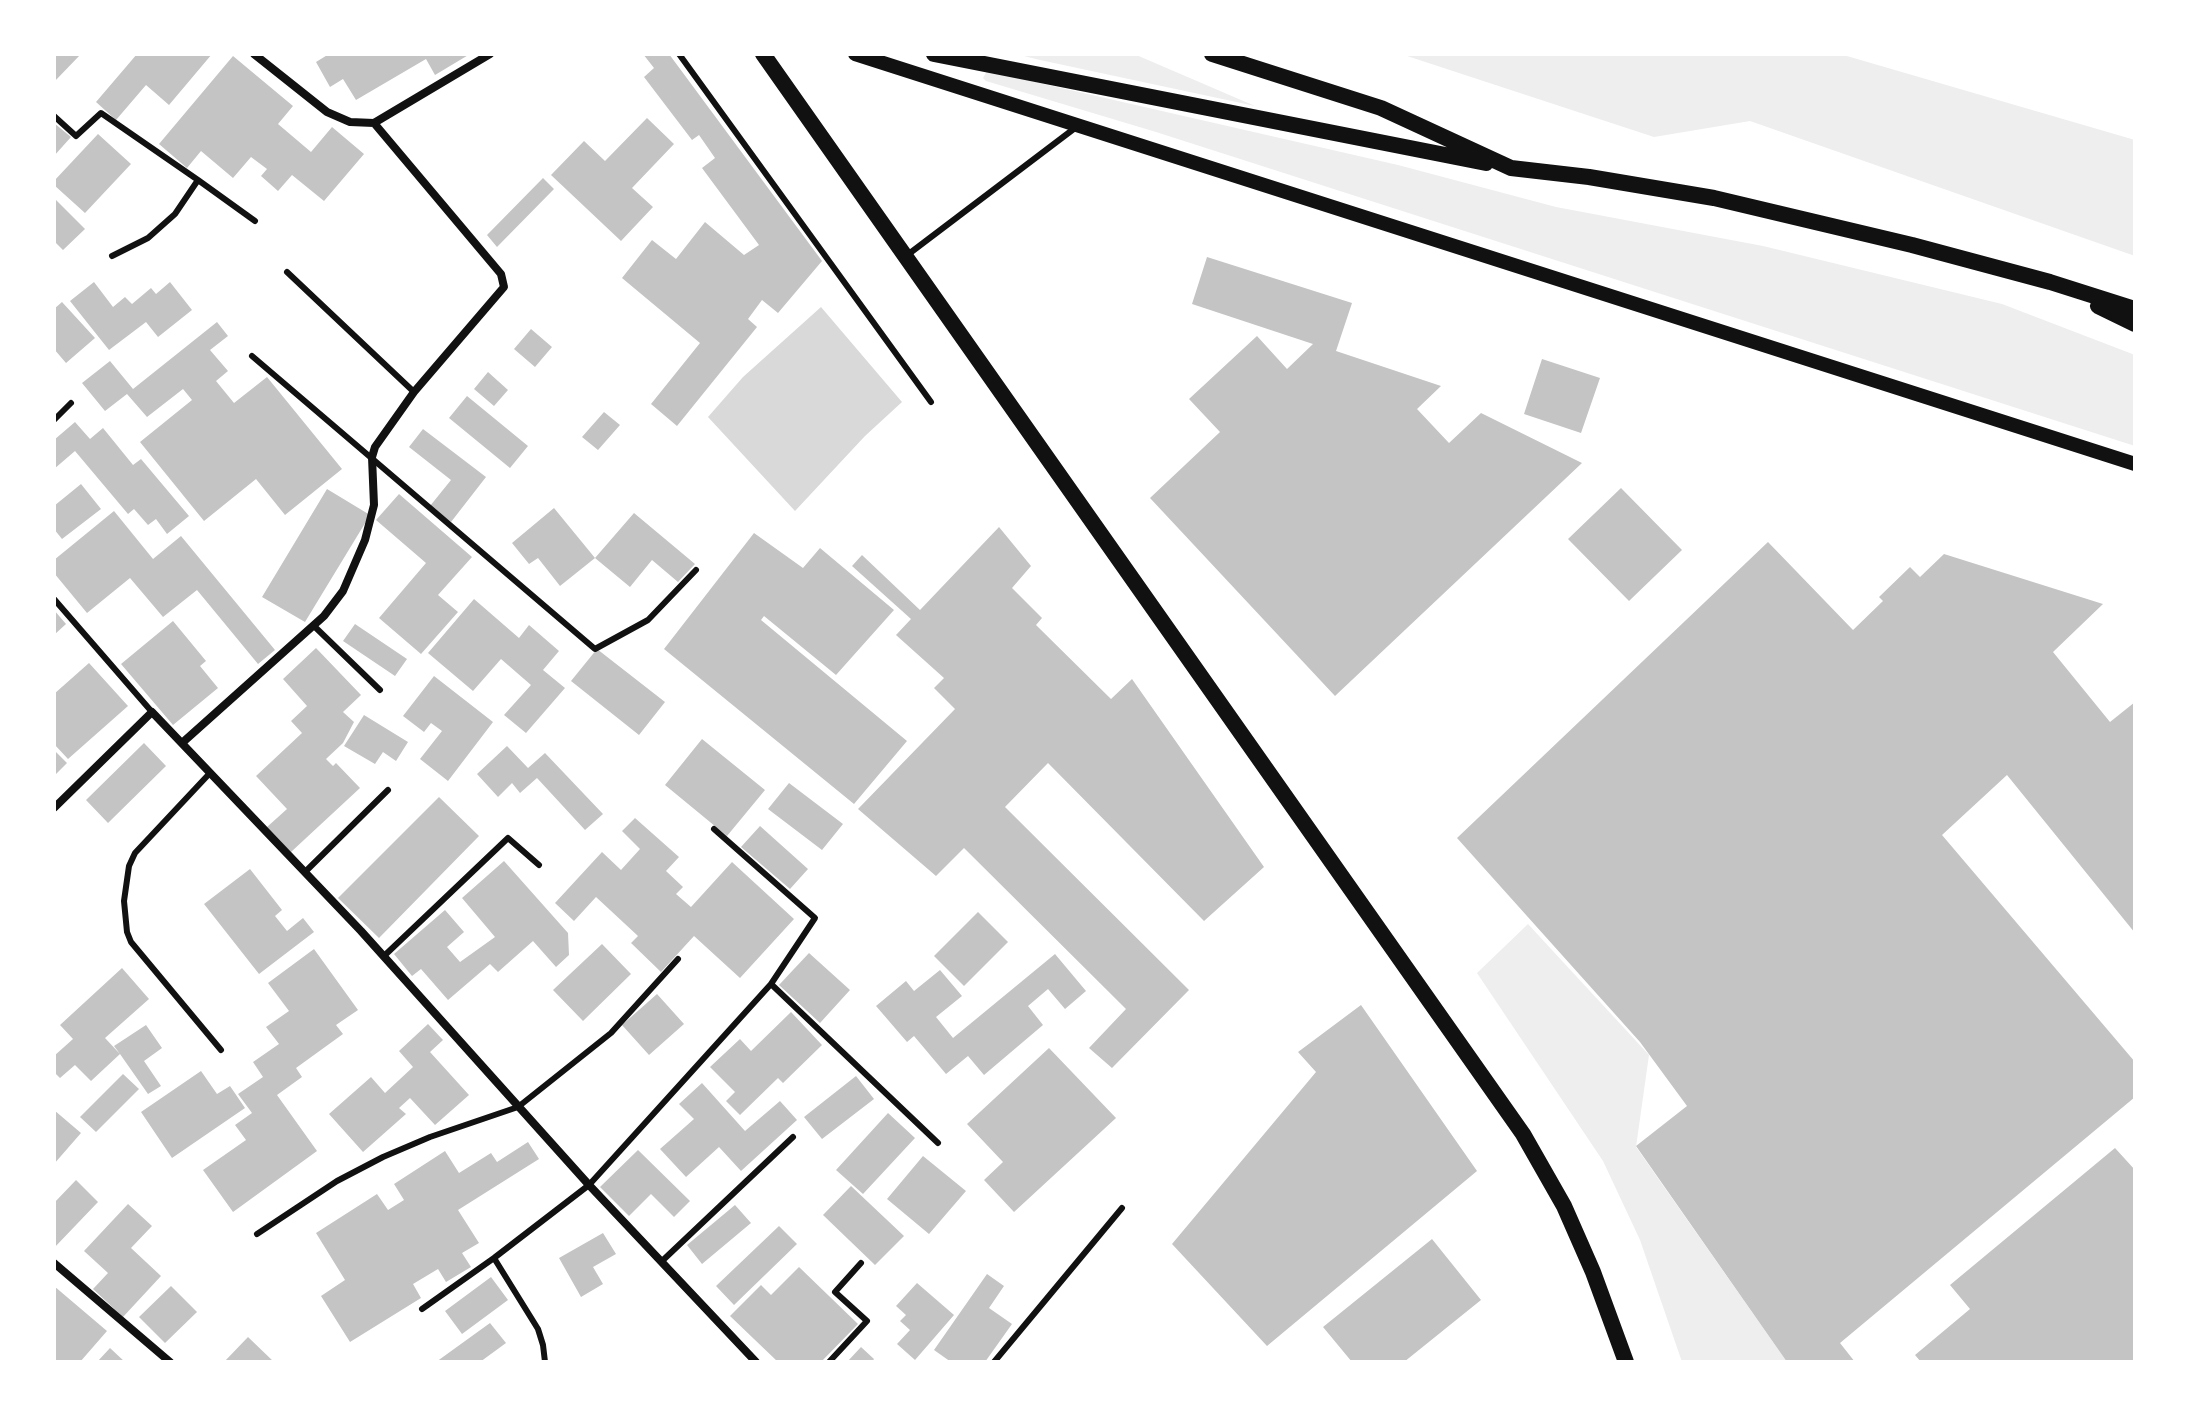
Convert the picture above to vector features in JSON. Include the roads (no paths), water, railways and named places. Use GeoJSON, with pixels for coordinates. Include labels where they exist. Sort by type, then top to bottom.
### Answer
{"type":"FeatureCollection","features":[{"type":"Feature","properties":{"kind":"main road"},"geometry":{"type":"LineString","coordinates":[[763,54],[1523,1134],[1564,1206],[1593,1272],[1626,1362]]}},
{"type":"Feature","properties":{"kind":"main road"},"geometry":{"type":"LineString","coordinates":[[934,54],[1511,168],[1589,177],[1714,198],[1912,245],[2050,282],[2135,309]]}},
{"type":"Feature","properties":{"kind":"main road"},"geometry":{"type":"LineString","coordinates":[[1212,54],[1381,108],[1511,168]]}},
{"type":"Feature","properties":{"kind":"main road"},"geometry":{"type":"LineString","coordinates":[[2050,282],[2135,324]]}},
{"type":"Feature","properties":{"kind":"street"},"geometry":{"type":"LineString","coordinates":[[254,54],[327,112],[350,122],[374,123],[490,54]]}},
{"type":"Feature","properties":{"kind":"street"},"geometry":{"type":"LineString","coordinates":[[855,54],[2135,464]]}},
{"type":"Feature","properties":{"kind":"street"},"geometry":{"type":"LineString","coordinates":[[182,743],[314,626],[343,591],[360,555],[374,505],[375,447],[414,392],[501,293],[504,280],[374,123]]}},
{"type":"Feature","properties":{"kind":"street"},"geometry":{"type":"LineString","coordinates":[[54,808],[152,712],[384,956],[589,1185],[756,1362]]}},
{"type":"Feature","properties":{"kind":"street"},"geometry":{"type":"LineString","coordinates":[[54,1263],[170,1362]]}},
{"type":"Feature","properties":{"kind":"lane"},"geometry":{"type":"LineString","coordinates":[[679,54],[931,402]]}},
{"type":"Feature","properties":{"kind":"lane"},"geometry":{"type":"LineString","coordinates":[[54,116],[76,136],[101,113],[255,221]]}},
{"type":"Feature","properties":{"kind":"lane"},"geometry":{"type":"LineString","coordinates":[[906,256],[1078,126]]}},
{"type":"Feature","properties":{"kind":"lane"},"geometry":{"type":"LineString","coordinates":[[112,256],[148,238],[175,214],[198,180]]}},
{"type":"Feature","properties":{"kind":"lane"},"geometry":{"type":"LineString","coordinates":[[287,272],[414,392]]}},
{"type":"Feature","properties":{"kind":"lane"},"geometry":{"type":"LineString","coordinates":[[252,356],[595,649],[648,620],[696,570]]}},
{"type":"Feature","properties":{"kind":"lane"},"geometry":{"type":"LineString","coordinates":[[54,420],[71,403]]}},
{"type":"Feature","properties":{"kind":"lane"},"geometry":{"type":"LineString","coordinates":[[54,599],[152,712]]}},
{"type":"Feature","properties":{"kind":"lane"},"geometry":{"type":"LineString","coordinates":[[314,626],[380,690]]}},
{"type":"Feature","properties":{"kind":"lane"},"geometry":{"type":"LineString","coordinates":[[210,773],[135,853],[125,884],[124,901],[131,942],[221,1050]]}},
{"type":"Feature","properties":{"kind":"lane"},"geometry":{"type":"LineString","coordinates":[[305,872],[388,790]]}},
{"type":"Feature","properties":{"kind":"lane"},"geometry":{"type":"LineString","coordinates":[[422,1309],[589,1185],[771,984],[815,918],[714,829]]}},
{"type":"Feature","properties":{"kind":"lane"},"geometry":{"type":"LineString","coordinates":[[384,956],[508,838],[539,865]]}},
{"type":"Feature","properties":{"kind":"lane"},"geometry":{"type":"LineString","coordinates":[[257,1234],[324,1189],[383,1157],[430,1137],[518,1107],[611,1033],[678,959]]}},
{"type":"Feature","properties":{"kind":"lane"},"geometry":{"type":"LineString","coordinates":[[771,984],[938,1143]]}},
{"type":"Feature","properties":{"kind":"lane"},"geometry":{"type":"LineString","coordinates":[[661,1262],[793,1137]]}},
{"type":"Feature","properties":{"kind":"lane"},"geometry":{"type":"LineString","coordinates":[[994,1362],[1122,1208]]}},
{"type":"Feature","properties":{"kind":"lane"},"geometry":{"type":"LineString","coordinates":[[494,1258],[538,1329],[545,1362]]}},
{"type":"Feature","properties":{"kind":"lane"},"geometry":{"type":"LineString","coordinates":[[829,1362],[867,1321],[835,1292],[861,1263]]}}]}
